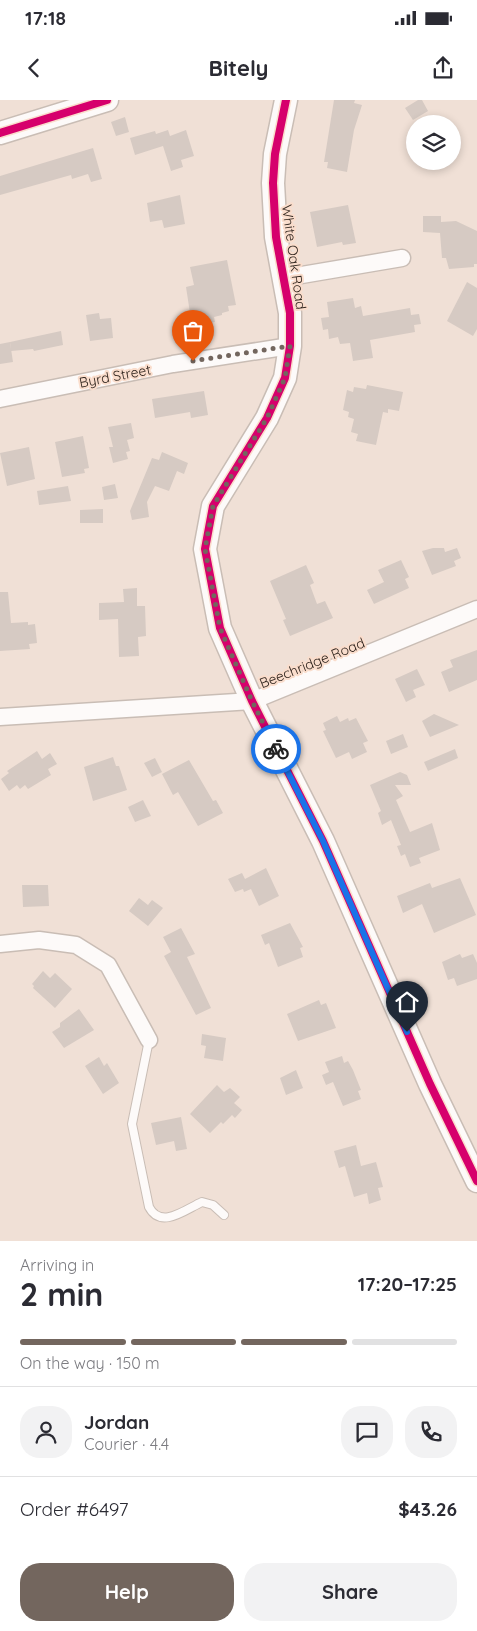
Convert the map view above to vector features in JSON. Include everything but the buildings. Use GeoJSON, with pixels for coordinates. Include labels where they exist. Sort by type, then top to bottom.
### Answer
{"type":"FeatureCollection","features":[{"type":"Feature","properties":{"kind":"street"},"geometry":{"type":"LineString","coordinates":[[0,133],[107,100]]}},
{"type":"Feature","properties":{"kind":"street","name":"White Oak Road"},"geometry":{"type":"LineString","coordinates":[[286,100],[274,154],[273,183],[276,237],[290,313],[290,346],[285,378],[267,418],[213,506],[205,549],[220,628],[252,701],[323,841],[430,1084],[477,1181]]}},
{"type":"Feature","properties":{"kind":"street"},"geometry":{"type":"LineString","coordinates":[[284,278],[402,258]]}},
{"type":"Feature","properties":{"kind":"street","name":"Byrd Street"},"geometry":{"type":"LineString","coordinates":[[0,398],[173,364],[290,346]]}},
{"type":"Feature","properties":{"kind":"street","name":"Beechridge Road"},"geometry":{"type":"LineString","coordinates":[[0,716],[252,701],[477,609]]}},
{"type":"Feature","properties":{"kind":"street"},"geometry":{"type":"LineString","coordinates":[[0,944],[38,940],[76,945],[108,964],[149,1040]]}},
{"type":"Feature","properties":{"kind":"lane"},"geometry":{"type":"LineString","coordinates":[[149,1040],[132,1124],[149,1207],[153,1214],[159,1218],[167,1218],[202,1202],[208,1202],[224,1215]]}},
{"type":"Feature","properties":{"kind":"cycle path"},"geometry":{"type":"LineString","coordinates":[[0,133],[107,100]]}},
{"type":"Feature","properties":{"kind":"cycle path"},"geometry":{"type":"LineString","coordinates":[[286,100],[275,154],[273,183],[276,237],[290,313],[290,346],[285,378],[267,418],[213,506],[205,549],[220,628],[252,701],[323,841],[430,1084],[477,1181]]}},
{"type":"Feature","properties":{"kind":"way so far"},"geometry":{"type":"LineString","coordinates":[[193,361],[290,346],[285,378],[267,418],[213,506],[205,549],[220,628],[252,701],[276,749]]}},
{"type":"Feature","properties":{"kind":"route"},"geometry":{"type":"LineString","coordinates":[[276,749],[323,841],[407,1032]]}}]}
